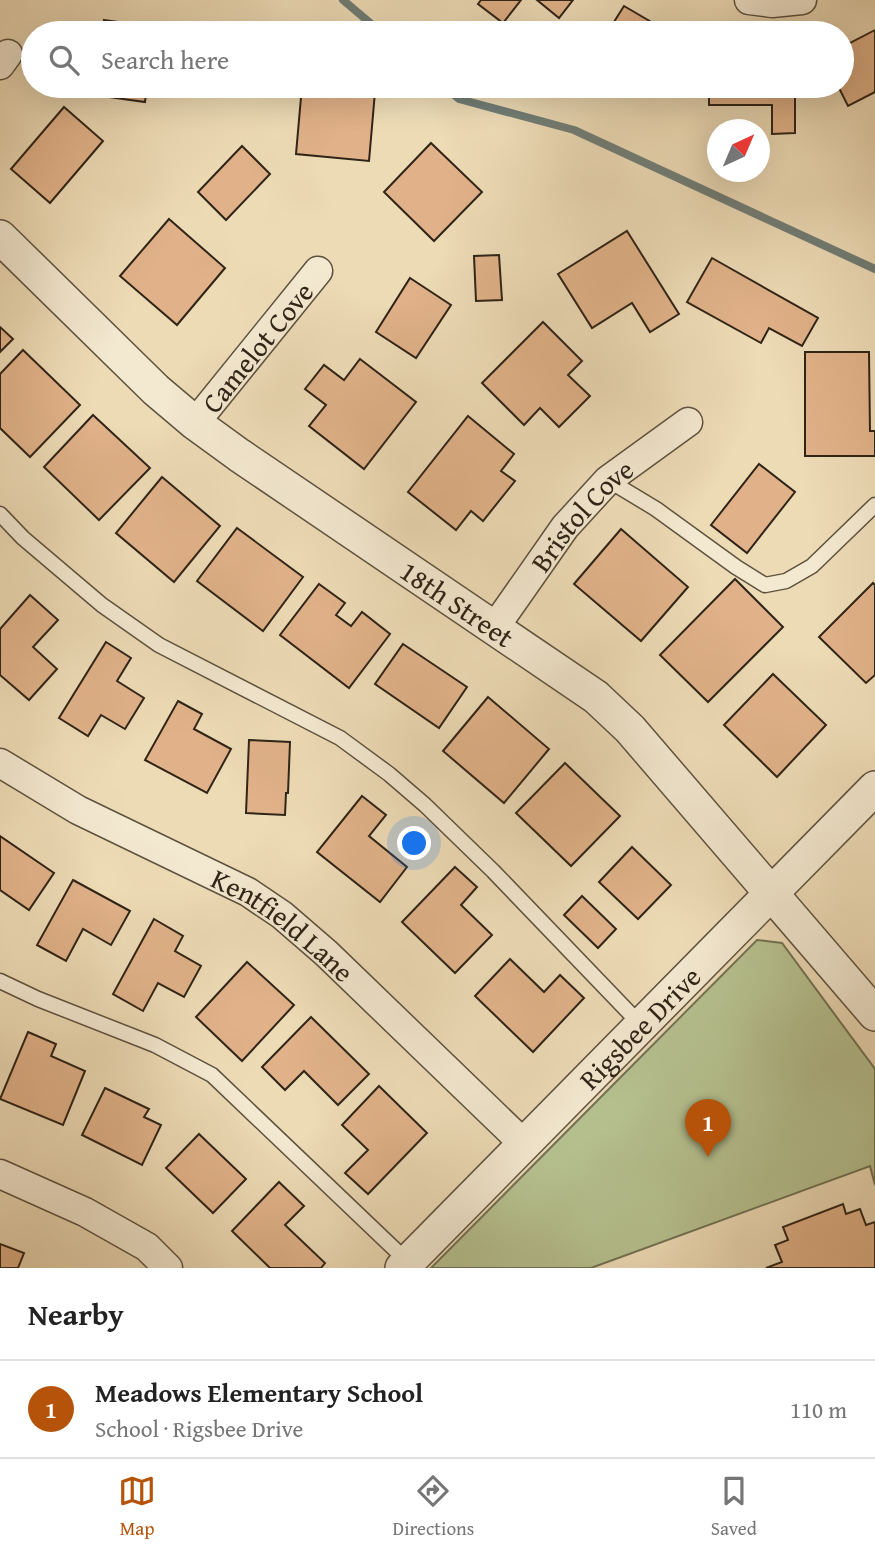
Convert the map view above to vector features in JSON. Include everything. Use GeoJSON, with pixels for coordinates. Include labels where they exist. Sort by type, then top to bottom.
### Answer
{"type":"FeatureCollection","features":[{"type":"Feature","properties":{"kind":"street"},"geometry":{"type":"LineString","coordinates":[[749,0],[772,3],[802,0]]}},
{"type":"Feature","properties":{"kind":"street","name":"18th Street"},"geometry":{"type":"LineString","coordinates":[[0,237],[156,390],[195,423],[239,456],[596,696],[630,729],[875,1014]]}},
{"type":"Feature","properties":{"kind":"street","name":"Camelot Cove"},"geometry":{"type":"LineString","coordinates":[[195,423],[317,271]]}},
{"type":"Feature","properties":{"kind":"street","name":"Bristol Cove"},"geometry":{"type":"LineString","coordinates":[[495,627],[565,527],[608,480],[688,422]]}},
{"type":"Feature","properties":{"kind":"street","name":"Kentfield Lane"},"geometry":{"type":"LineString","coordinates":[[0,763],[78,810],[248,892],[282,915],[326,953],[524,1145]]}},
{"type":"Feature","properties":{"kind":"street","name":"Rigsbee Drive"},"geometry":{"type":"LineString","coordinates":[[405,1265],[875,788]]}},
{"type":"Feature","properties":{"kind":"street"},"geometry":{"type":"LineString","coordinates":[[0,1174],[85,1212],[148,1247],[168,1268]]}},
{"type":"Feature","properties":{"kind":"lane"},"geometry":{"type":"LineString","coordinates":[[608,480],[656,509],[765,585],[786,581],[813,566],[875,505]]}},
{"type":"Feature","properties":{"kind":"lane"},"geometry":{"type":"LineString","coordinates":[[0,514],[23,538],[102,605],[159,645],[340,738],[389,774],[493,871],[642,1026]]}},
{"type":"Feature","properties":{"kind":"lane"},"geometry":{"type":"LineString","coordinates":[[0,981],[38,999],[155,1045],[212,1074],[405,1265]]}},
{"type":"Feature","properties":{"kind":"green space"},"geometry":{"type":"Polygon","coordinates":[[[757,940],[782,943],[875,1069],[875,1185],[870,1166],[591,1268],[431,1268],[757,940]]]}},
{"type":"Feature","properties":{"kind":"building"},"geometry":{"type":"Polygon","coordinates":[[[481,0],[521,0],[505,21],[500,21],[478,4],[481,0]]]}},
{"type":"Feature","properties":{"kind":"building"},"geometry":{"type":"Polygon","coordinates":[[[537,0],[573,0],[559,18],[537,0]]]}},
{"type":"Feature","properties":{"kind":"building"},"geometry":{"type":"Polygon","coordinates":[[[624,6],[650,21],[615,21],[624,6]]]}},
{"type":"Feature","properties":{"kind":"building"},"geometry":{"type":"Polygon","coordinates":[[[875,30],[875,92],[848,106],[844,98],[854,98],[854,41],[875,30]]]}},
{"type":"Feature","properties":{"kind":"building"},"geometry":{"type":"Polygon","coordinates":[[[116,98],[146,98],[145,102],[116,98]]]}},
{"type":"Feature","properties":{"kind":"building"},"geometry":{"type":"Polygon","coordinates":[[[301,98],[374,98],[369,161],[296,154],[301,98]]]}},
{"type":"Feature","properties":{"kind":"building"},"geometry":{"type":"Polygon","coordinates":[[[709,98],[795,98],[795,133],[772,134],[772,105],[709,105],[709,98]]]}},
{"type":"Feature","properties":{"kind":"building"},"geometry":{"type":"Polygon","coordinates":[[[64,107],[103,141],[50,203],[11,169],[64,107]]]}},
{"type":"Feature","properties":{"kind":"building"},"geometry":{"type":"Polygon","coordinates":[[[431,143],[482,192],[434,241],[384,192],[431,143]]]}},
{"type":"Feature","properties":{"kind":"building"},"geometry":{"type":"Polygon","coordinates":[[[242,146],[270,174],[226,220],[198,192],[242,146]]]}},
{"type":"Feature","properties":{"kind":"building"},"geometry":{"type":"Polygon","coordinates":[[[169,219],[225,268],[177,325],[120,276],[169,219]]]}},
{"type":"Feature","properties":{"kind":"building"},"geometry":{"type":"Polygon","coordinates":[[[627,231],[679,314],[650,332],[632,303],[592,328],[558,274],[627,231]]]}},
{"type":"Feature","properties":{"kind":"building"},"geometry":{"type":"Polygon","coordinates":[[[499,255],[502,300],[476,301],[474,256],[499,255]]]}},
{"type":"Feature","properties":{"kind":"building"},"geometry":{"type":"Polygon","coordinates":[[[712,258],[818,318],[802,346],[769,328],[761,343],[687,302],[712,258]]]}},
{"type":"Feature","properties":{"kind":"building"},"geometry":{"type":"Polygon","coordinates":[[[410,278],[451,305],[416,358],[376,332],[410,278]]]}},
{"type":"Feature","properties":{"kind":"building"},"geometry":{"type":"Polygon","coordinates":[[[543,322],[582,361],[568,375],[590,396],[559,427],[540,408],[524,425],[482,383],[543,322]]]}},
{"type":"Feature","properties":{"kind":"building"},"geometry":{"type":"Polygon","coordinates":[[[0,327],[13,339],[0,352],[0,327]]]}},
{"type":"Feature","properties":{"kind":"building"},"geometry":{"type":"Polygon","coordinates":[[[23,350],[80,405],[30,457],[0,428],[0,374],[23,350]]]}},
{"type":"Feature","properties":{"kind":"building"},"geometry":{"type":"Polygon","coordinates":[[[805,352],[869,352],[870,431],[875,431],[875,456],[805,456],[805,352]]]}},
{"type":"Feature","properties":{"kind":"building"},"geometry":{"type":"Polygon","coordinates":[[[360,359],[416,402],[364,469],[309,426],[326,405],[305,389],[324,365],[344,380],[360,359]]]}},
{"type":"Feature","properties":{"kind":"building"},"geometry":{"type":"Polygon","coordinates":[[[93,415],[150,468],[99,520],[44,467],[93,415]]]}},
{"type":"Feature","properties":{"kind":"building"},"geometry":{"type":"Polygon","coordinates":[[[468,416],[514,454],[501,471],[515,481],[483,521],[471,511],[456,530],[408,492],[468,416]]]}},
{"type":"Feature","properties":{"kind":"building"},"geometry":{"type":"Polygon","coordinates":[[[759,464],[795,492],[747,553],[711,525],[759,464]]]}},
{"type":"Feature","properties":{"kind":"building"},"geometry":{"type":"Polygon","coordinates":[[[162,477],[220,526],[174,582],[116,533],[162,477]]]}},
{"type":"Feature","properties":{"kind":"building"},"geometry":{"type":"Polygon","coordinates":[[[237,528],[303,577],[263,631],[197,581],[237,528]]]}},
{"type":"Feature","properties":{"kind":"building"},"geometry":{"type":"Polygon","coordinates":[[[621,529],[688,587],[641,641],[574,584],[621,529]]]}},
{"type":"Feature","properties":{"kind":"building"},"geometry":{"type":"Polygon","coordinates":[[[735,579],[783,627],[708,702],[660,655],[735,579]]]}},
{"type":"Feature","properties":{"kind":"building"},"geometry":{"type":"Polygon","coordinates":[[[873,583],[875,675],[866,683],[819,637],[873,583]]]}},
{"type":"Feature","properties":{"kind":"building"},"geometry":{"type":"Polygon","coordinates":[[[319,584],[345,603],[336,615],[351,626],[362,612],[390,634],[349,688],[280,635],[319,584]]]}},
{"type":"Feature","properties":{"kind":"building"},"geometry":{"type":"Polygon","coordinates":[[[30,595],[58,620],[33,647],[57,669],[29,700],[0,675],[0,629],[30,595]]]}},
{"type":"Feature","properties":{"kind":"building"},"geometry":{"type":"Polygon","coordinates":[[[106,642],[131,658],[117,681],[144,698],[125,729],[101,715],[88,736],[59,718],[106,642]]]}},
{"type":"Feature","properties":{"kind":"building"},"geometry":{"type":"Polygon","coordinates":[[[403,644],[467,687],[439,728],[375,684],[403,644]]]}},
{"type":"Feature","properties":{"kind":"building"},"geometry":{"type":"Polygon","coordinates":[[[773,674],[826,725],[777,777],[724,725],[773,674]]]}},
{"type":"Feature","properties":{"kind":"building"},"geometry":{"type":"Polygon","coordinates":[[[488,697],[549,749],[504,803],[443,751],[488,697]]]}},
{"type":"Feature","properties":{"kind":"building"},"geometry":{"type":"Polygon","coordinates":[[[178,701],[202,714],[194,729],[231,749],[207,793],[145,760],[178,701]]]}},
{"type":"Feature","properties":{"kind":"building"},"geometry":{"type":"Polygon","coordinates":[[[249,740],[290,742],[285,815],[246,813],[249,740]]]}},
{"type":"Feature","properties":{"kind":"building"},"geometry":{"type":"Polygon","coordinates":[[[565,763],[620,816],[571,866],[516,813],[565,763]]]}},
{"type":"Feature","properties":{"kind":"building"},"geometry":{"type":"Polygon","coordinates":[[[362,796],[386,815],[369,836],[407,867],[380,902],[317,852],[362,796]]]}},
{"type":"Feature","properties":{"kind":"building"},"geometry":{"type":"Polygon","coordinates":[[[0,836],[54,873],[29,910],[0,890],[0,836]]]}},
{"type":"Feature","properties":{"kind":"building"},"geometry":{"type":"Polygon","coordinates":[[[632,847],[671,885],[638,919],[599,882],[632,847]]]}},
{"type":"Feature","properties":{"kind":"building"},"geometry":{"type":"Polygon","coordinates":[[[455,867],[477,887],[461,905],[492,935],[455,973],[402,922],[455,867]]]}},
{"type":"Feature","properties":{"kind":"building"},"geometry":{"type":"Polygon","coordinates":[[[73,880],[130,911],[111,945],[83,929],[66,961],[37,945],[73,880]]]}},
{"type":"Feature","properties":{"kind":"building"},"geometry":{"type":"Polygon","coordinates":[[[582,896],[616,929],[598,948],[564,915],[582,896]]]}},
{"type":"Feature","properties":{"kind":"building"},"geometry":{"type":"Polygon","coordinates":[[[154,919],[183,936],[175,951],[201,966],[184,997],[158,983],[143,1011],[113,994],[154,919]]]}},
{"type":"Feature","properties":{"kind":"building"},"geometry":{"type":"Polygon","coordinates":[[[510,959],[544,992],[560,975],[584,998],[533,1052],[475,996],[510,959]]]}},
{"type":"Feature","properties":{"kind":"building"},"geometry":{"type":"Polygon","coordinates":[[[247,962],[294,1005],[242,1061],[196,1017],[247,962]]]}},
{"type":"Feature","properties":{"kind":"building"},"geometry":{"type":"Polygon","coordinates":[[[311,1017],[369,1074],[338,1105],[304,1071],[285,1090],[262,1067],[311,1017]]]}},
{"type":"Feature","properties":{"kind":"building"},"geometry":{"type":"Polygon","coordinates":[[[28,1032],[56,1044],[51,1056],[85,1071],[63,1125],[0,1099],[28,1032]]]}},
{"type":"Feature","properties":{"kind":"building"},"geometry":{"type":"Polygon","coordinates":[[[379,1086],[427,1133],[368,1194],[345,1173],[368,1150],[342,1125],[379,1086]]]}},
{"type":"Feature","properties":{"kind":"building"},"geometry":{"type":"Polygon","coordinates":[[[105,1088],[149,1109],[144,1117],[161,1125],[142,1165],[82,1135],[105,1088]]]}},
{"type":"Feature","properties":{"kind":"building"},"geometry":{"type":"Polygon","coordinates":[[[199,1134],[246,1179],[213,1213],[166,1168],[199,1134]]]}},
{"type":"Feature","properties":{"kind":"building"},"geometry":{"type":"Polygon","coordinates":[[[279,1182],[304,1206],[285,1225],[325,1263],[321,1268],[270,1268],[232,1231],[279,1182]]]}},
{"type":"Feature","properties":{"kind":"building"},"geometry":{"type":"Polygon","coordinates":[[[843,1204],[846,1214],[860,1209],[866,1225],[875,1222],[875,1268],[766,1268],[782,1262],[775,1245],[788,1240],[783,1227],[843,1204]]]}},
{"type":"Feature","properties":{"kind":"building"},"geometry":{"type":"Polygon","coordinates":[[[0,1244],[24,1253],[18,1268],[0,1268],[0,1244]]]}},
{"type":"Feature","properties":{"kind":"waterway"},"geometry":{"type":"LineString","coordinates":[[343,0],[368,21]]}},
{"type":"Feature","properties":{"kind":"waterway"},"geometry":{"type":"LineString","coordinates":[[458,98],[574,130],[875,269]]}},
{"type":"Feature","properties":{"kind":"place","name":"Meadows Elementary School"},"geometry":{"type":"Point","coordinates":[708,1157]}}]}
